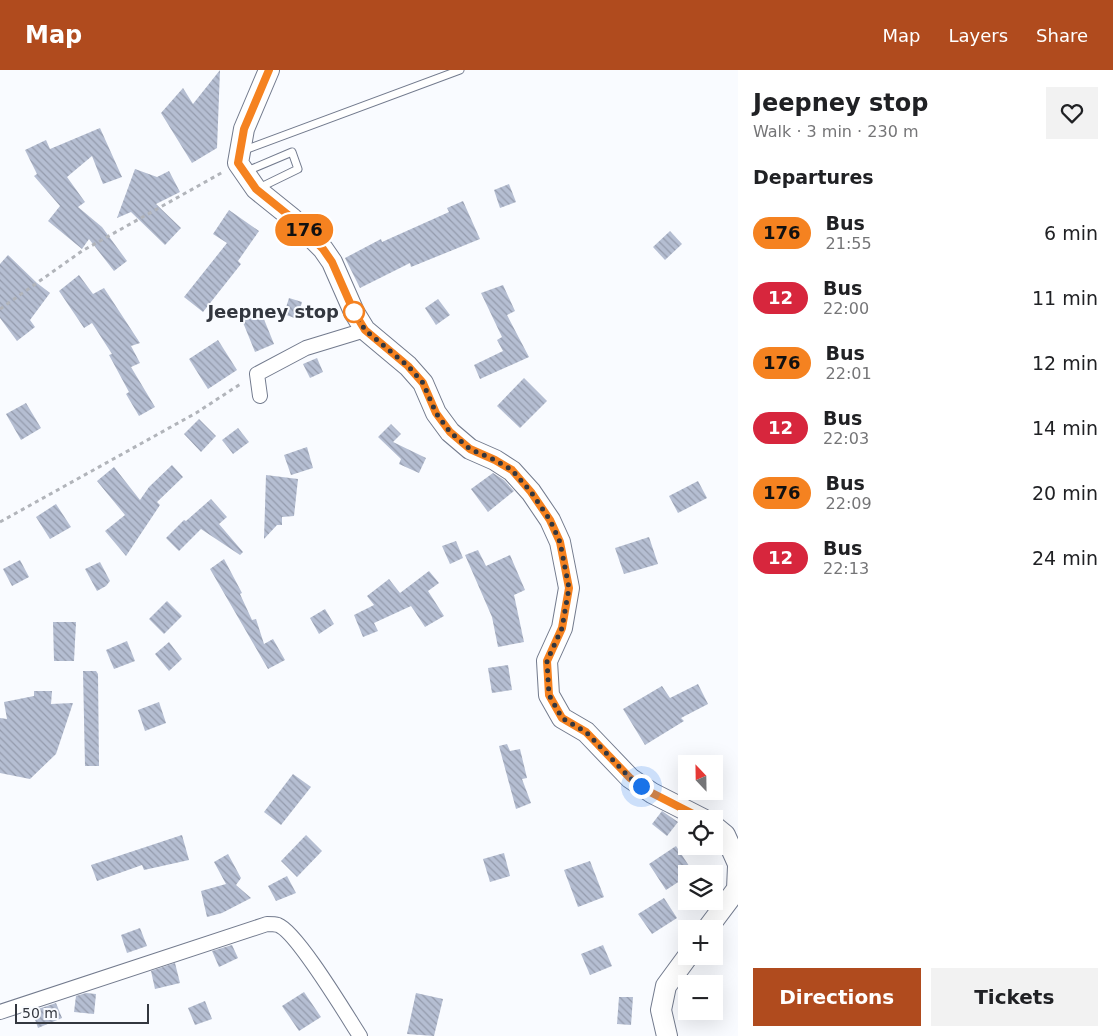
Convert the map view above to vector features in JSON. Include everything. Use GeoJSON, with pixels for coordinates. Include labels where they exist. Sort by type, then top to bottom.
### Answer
{"type":"FeatureCollection","features":[{"type":"Feature","properties":{"kind":"main road"},"geometry":{"type":"LineString","coordinates":[[269,70],[244,129],[241,162],[256,189],[292,218],[323,249],[332,262],[354,312],[365,330],[408,366],[423,383],[436,413],[450,432],[470,449],[512,470],[531,492],[550,520],[560,542],[569,588],[562,628],[547,661],[549,695],[562,718],[586,732],[630,778],[652,793],[685,810]]}},
{"type":"Feature","properties":{"kind":"main road"},"geometry":{"type":"LineString","coordinates":[[714,920],[737,889],[738,865],[723,833]]}},
{"type":"Feature","properties":{"kind":"main road"},"geometry":{"type":"LineString","coordinates":[[663,1035],[661,1010],[666,986],[681,965]]}},
{"type":"Feature","properties":{"kind":"street"},"geometry":{"type":"LineString","coordinates":[[260,396],[257,374],[306,348],[365,330]]}},
{"type":"Feature","properties":{"kind":"street"},"geometry":{"type":"LineString","coordinates":[[0,1012],[267,924],[278,925],[301,948],[360,1036]]}},
{"type":"Feature","properties":{"kind":"lane"},"geometry":{"type":"LineString","coordinates":[[241,162],[460,70]]}},
{"type":"Feature","properties":{"kind":"lane"},"geometry":{"type":"LineString","coordinates":[[241,162],[292,152],[298,168],[256,189]]}},
{"type":"Feature","properties":{"kind":"path"},"geometry":{"type":"LineString","coordinates":[[0,309],[82,251],[241,162]]}},
{"type":"Feature","properties":{"kind":"path"},"geometry":{"type":"LineString","coordinates":[[0,522],[196,413],[257,374]]}},
{"type":"Feature","properties":{"kind":"building"},"geometry":{"type":"Polygon","coordinates":[[[220,70],[217,148],[192,163],[161,113],[183,88],[193,104],[220,70]]]}},
{"type":"Feature","properties":{"kind":"building"},"geometry":{"type":"Polygon","coordinates":[[[100,128],[122,177],[103,184],[92,156],[67,177],[85,202],[78,207],[102,227],[127,261],[114,271],[89,239],[82,249],[48,221],[60,206],[34,176],[37,174],[25,150],[46,140],[50,149],[100,128]]]}},
{"type":"Feature","properties":{"kind":"building"},"geometry":{"type":"Polygon","coordinates":[[[135,169],[157,177],[169,171],[180,192],[156,204],[181,228],[165,245],[131,212],[117,218],[135,169]]]}},
{"type":"Feature","properties":{"kind":"building"},"geometry":{"type":"Polygon","coordinates":[[[509,184],[516,202],[500,208],[494,190],[509,184]]]}},
{"type":"Feature","properties":{"kind":"building"},"geometry":{"type":"Polygon","coordinates":[[[463,201],[480,239],[411,267],[410,263],[360,288],[345,258],[381,239],[382,242],[449,212],[447,208],[463,201]]]}},
{"type":"Feature","properties":{"kind":"building"},"geometry":{"type":"Polygon","coordinates":[[[229,210],[259,231],[238,261],[241,264],[203,312],[184,297],[227,243],[213,234],[229,210]]]}},
{"type":"Feature","properties":{"kind":"building"},"geometry":{"type":"Polygon","coordinates":[[[670,231],[682,244],[665,260],[653,247],[670,231]]]}},
{"type":"Feature","properties":{"kind":"building"},"geometry":{"type":"Polygon","coordinates":[[[8,255],[50,293],[30,320],[35,327],[17,341],[0,318],[0,264],[8,255]]]}},
{"type":"Feature","properties":{"kind":"building"},"geometry":{"type":"Polygon","coordinates":[[[79,275],[93,294],[104,288],[140,343],[131,346],[140,363],[131,367],[155,407],[139,416],[126,394],[129,392],[109,355],[112,354],[92,323],[84,328],[59,291],[79,275]]]}},
{"type":"Feature","properties":{"kind":"building"},"geometry":{"type":"Polygon","coordinates":[[[503,285],[515,311],[507,315],[529,357],[480,379],[474,365],[503,351],[497,340],[502,337],[481,293],[503,285]]]}},
{"type":"Feature","properties":{"kind":"building"},"geometry":{"type":"Polygon","coordinates":[[[289,298],[302,302],[297,319],[284,314],[289,298]]]}},
{"type":"Feature","properties":{"kind":"building"},"geometry":{"type":"Polygon","coordinates":[[[438,299],[450,315],[436,325],[425,308],[438,299]]]}},
{"type":"Feature","properties":{"kind":"building"},"geometry":{"type":"Polygon","coordinates":[[[259,307],[274,344],[255,352],[240,315],[259,307]]]}},
{"type":"Feature","properties":{"kind":"building"},"geometry":{"type":"Polygon","coordinates":[[[218,340],[237,370],[208,389],[189,359],[218,340]]]}},
{"type":"Feature","properties":{"kind":"building"},"geometry":{"type":"Polygon","coordinates":[[[317,358],[323,372],[310,378],[303,364],[317,358]]]}},
{"type":"Feature","properties":{"kind":"building"},"geometry":{"type":"Polygon","coordinates":[[[524,378],[547,401],[520,428],[497,406],[524,378]]]}},
{"type":"Feature","properties":{"kind":"building"},"geometry":{"type":"Polygon","coordinates":[[[26,403],[41,428],[21,440],[6,414],[26,403]]]}},
{"type":"Feature","properties":{"kind":"building"},"geometry":{"type":"Polygon","coordinates":[[[199,419],[216,436],[201,452],[184,434],[199,419]]]}},
{"type":"Feature","properties":{"kind":"building"},"geometry":{"type":"Polygon","coordinates":[[[391,424],[401,434],[393,442],[426,458],[419,473],[399,464],[401,459],[378,437],[391,424]]]}},
{"type":"Feature","properties":{"kind":"building"},"geometry":{"type":"Polygon","coordinates":[[[238,428],[249,442],[233,454],[222,440],[238,428]]]}},
{"type":"Feature","properties":{"kind":"building"},"geometry":{"type":"Polygon","coordinates":[[[307,447],[313,468],[291,475],[284,455],[307,447]]]}},
{"type":"Feature","properties":{"kind":"building"},"geometry":{"type":"Polygon","coordinates":[[[172,465],[183,477],[157,502],[160,505],[126,556],[105,531],[125,515],[97,481],[114,467],[140,500],[149,487],[172,465]]]}},
{"type":"Feature","properties":{"kind":"building"},"geometry":{"type":"Polygon","coordinates":[[[493,473],[504,480],[514,491],[488,512],[471,489],[493,473]]]}},
{"type":"Feature","properties":{"kind":"building"},"geometry":{"type":"Polygon","coordinates":[[[266,475],[298,479],[294,516],[282,517],[282,525],[277,525],[264,539],[266,475]]]}},
{"type":"Feature","properties":{"kind":"building"},"geometry":{"type":"Polygon","coordinates":[[[698,481],[707,498],[678,513],[669,496],[698,481]]]}},
{"type":"Feature","properties":{"kind":"building"},"geometry":{"type":"Polygon","coordinates":[[[211,499],[227,517],[219,524],[243,552],[240,555],[201,529],[179,551],[166,538],[184,520],[186,521],[211,499]]]}},
{"type":"Feature","properties":{"kind":"building"},"geometry":{"type":"Polygon","coordinates":[[[56,504],[71,527],[50,539],[36,517],[56,504]]]}},
{"type":"Feature","properties":{"kind":"building"},"geometry":{"type":"Polygon","coordinates":[[[649,537],[658,564],[624,574],[615,548],[649,537]]]}},
{"type":"Feature","properties":{"kind":"building"},"geometry":{"type":"Polygon","coordinates":[[[456,541],[463,558],[450,564],[442,546],[456,541]]]}},
{"type":"Feature","properties":{"kind":"building"},"geometry":{"type":"Polygon","coordinates":[[[478,550],[486,566],[510,555],[525,590],[514,595],[524,642],[498,647],[492,617],[465,555],[478,550]]]}},
{"type":"Feature","properties":{"kind":"building"},"geometry":{"type":"Polygon","coordinates":[[[224,559],[242,593],[240,594],[252,620],[256,619],[264,644],[273,639],[285,660],[268,669],[210,569],[224,559]]]}},
{"type":"Feature","properties":{"kind":"building"},"geometry":{"type":"Polygon","coordinates":[[[20,560],[29,577],[12,586],[3,569],[20,560]]]}},
{"type":"Feature","properties":{"kind":"building"},"geometry":{"type":"Polygon","coordinates":[[[100,562],[110,581],[106,586],[97,591],[85,569],[100,562]]]}},
{"type":"Feature","properties":{"kind":"building"},"geometry":{"type":"Polygon","coordinates":[[[429,571],[439,583],[428,591],[444,616],[425,627],[411,606],[374,623],[378,631],[363,637],[354,615],[374,605],[367,596],[389,579],[400,593],[429,571]]]}},
{"type":"Feature","properties":{"kind":"building"},"geometry":{"type":"Polygon","coordinates":[[[167,601],[182,616],[164,634],[149,619],[167,601]]]}},
{"type":"Feature","properties":{"kind":"building"},"geometry":{"type":"Polygon","coordinates":[[[325,609],[334,624],[319,634],[310,618],[325,609]]]}},
{"type":"Feature","properties":{"kind":"building"},"geometry":{"type":"Polygon","coordinates":[[[53,622],[76,622],[74,661],[54,661],[53,622]]]}},
{"type":"Feature","properties":{"kind":"building"},"geometry":{"type":"Polygon","coordinates":[[[127,641],[135,661],[114,669],[106,650],[127,641]]]}},
{"type":"Feature","properties":{"kind":"building"},"geometry":{"type":"Polygon","coordinates":[[[169,642],[182,659],[169,671],[155,654],[169,642]]]}},
{"type":"Feature","properties":{"kind":"building"},"geometry":{"type":"Polygon","coordinates":[[[508,665],[512,690],[492,693],[488,668],[508,665]]]}},
{"type":"Feature","properties":{"kind":"building"},"geometry":{"type":"Polygon","coordinates":[[[83,671],[96,671],[98,674],[99,766],[85,766],[83,671]]]}},
{"type":"Feature","properties":{"kind":"building"},"geometry":{"type":"Polygon","coordinates":[[[698,684],[708,704],[681,718],[684,721],[645,745],[623,709],[662,686],[670,698],[698,684]]]}},
{"type":"Feature","properties":{"kind":"building"},"geometry":{"type":"Polygon","coordinates":[[[34,691],[52,691],[51,704],[73,703],[56,754],[30,779],[0,773],[0,718],[7,719],[4,702],[34,696],[34,691]]]}},
{"type":"Feature","properties":{"kind":"building"},"geometry":{"type":"Polygon","coordinates":[[[159,702],[166,723],[145,731],[138,710],[159,702]]]}},
{"type":"Feature","properties":{"kind":"building"},"geometry":{"type":"Polygon","coordinates":[[[507,744],[510,751],[520,749],[527,778],[522,779],[531,803],[516,809],[499,746],[507,744]]]}},
{"type":"Feature","properties":{"kind":"building"},"geometry":{"type":"Polygon","coordinates":[[[293,774],[311,787],[281,825],[264,812],[293,774]]]}},
{"type":"Feature","properties":{"kind":"building"},"geometry":{"type":"Polygon","coordinates":[[[662,811],[678,822],[667,836],[652,824],[662,811]]]}},
{"type":"Feature","properties":{"kind":"building"},"geometry":{"type":"Polygon","coordinates":[[[182,835],[189,860],[144,870],[142,865],[97,881],[91,865],[182,835]]]}},
{"type":"Feature","properties":{"kind":"building"},"geometry":{"type":"Polygon","coordinates":[[[306,835],[322,851],[297,877],[281,861],[306,835]]]}},
{"type":"Feature","properties":{"kind":"building"},"geometry":{"type":"Polygon","coordinates":[[[676,846],[678,855],[682,855],[688,865],[678,865],[678,882],[666,890],[649,864],[676,846]]]}},
{"type":"Feature","properties":{"kind":"building"},"geometry":{"type":"Polygon","coordinates":[[[504,853],[510,876],[490,882],[483,859],[504,853]]]}},
{"type":"Feature","properties":{"kind":"building"},"geometry":{"type":"Polygon","coordinates":[[[228,854],[241,878],[236,885],[251,898],[222,913],[207,917],[201,891],[226,884],[214,862],[228,854]]]}},
{"type":"Feature","properties":{"kind":"building"},"geometry":{"type":"Polygon","coordinates":[[[590,861],[604,897],[578,907],[564,870],[590,861]]]}},
{"type":"Feature","properties":{"kind":"building"},"geometry":{"type":"Polygon","coordinates":[[[287,876],[296,893],[276,901],[268,886],[287,876]]]}},
{"type":"Feature","properties":{"kind":"building"},"geometry":{"type":"Polygon","coordinates":[[[664,898],[677,918],[652,934],[638,914],[664,898]]]}},
{"type":"Feature","properties":{"kind":"building"},"geometry":{"type":"Polygon","coordinates":[[[140,928],[147,946],[127,953],[121,935],[140,928]]]}},
{"type":"Feature","properties":{"kind":"building"},"geometry":{"type":"Polygon","coordinates":[[[232,945],[238,958],[219,967],[212,951],[232,945]]]}},
{"type":"Feature","properties":{"kind":"building"},"geometry":{"type":"Polygon","coordinates":[[[603,945],[612,966],[590,975],[581,954],[603,945]]]}},
{"type":"Feature","properties":{"kind":"building"},"geometry":{"type":"Polygon","coordinates":[[[175,963],[180,983],[155,989],[151,971],[175,963]]]}},
{"type":"Feature","properties":{"kind":"building"},"geometry":{"type":"Polygon","coordinates":[[[304,992],[321,1017],[299,1031],[282,1006],[304,992]]]}},
{"type":"Feature","properties":{"kind":"building"},"geometry":{"type":"Polygon","coordinates":[[[86,993],[96,994],[94,1014],[74,1012],[76,996],[86,993]]]}},
{"type":"Feature","properties":{"kind":"building"},"geometry":{"type":"Polygon","coordinates":[[[416,993],[443,999],[434,1036],[407,1034],[416,993]]]}},
{"type":"Feature","properties":{"kind":"building"},"geometry":{"type":"Polygon","coordinates":[[[619,997],[633,997],[631,1025],[617,1024],[619,997]]]}},
{"type":"Feature","properties":{"kind":"building"},"geometry":{"type":"Polygon","coordinates":[[[205,1001],[212,1019],[195,1025],[188,1008],[205,1001]]]}},
{"type":"Feature","properties":{"kind":"building"},"geometry":{"type":"Polygon","coordinates":[[[56,1003],[62,1018],[38,1028],[32,1011],[56,1003]]]}},
{"type":"Feature","properties":{"kind":"bus line","name":"176"},"geometry":{"type":"LineString","coordinates":[[269,70],[244,129],[238,163],[256,189],[292,218],[323,249],[332,262],[354,312],[365,330],[408,366],[423,383],[436,413],[450,432],[470,449],[512,470],[531,492],[550,520],[560,542],[569,588],[562,628],[547,661],[549,695],[562,718],[586,732],[630,778],[652,793],[685,810]]}},
{"type":"Feature","properties":{"kind":"place","name":"Jeepney stop"},"geometry":{"type":"Point","coordinates":[354,312]}},
{"type":"Feature","properties":{"kind":"route"},"geometry":{"type":"LineString","coordinates":[[354,312],[365,330],[408,366],[423,383],[436,413],[450,432],[470,449],[512,470],[531,492],[550,520],[560,542],[569,588],[562,628],[547,661],[549,695],[562,718],[586,732],[630,778],[641,786]]}}]}
